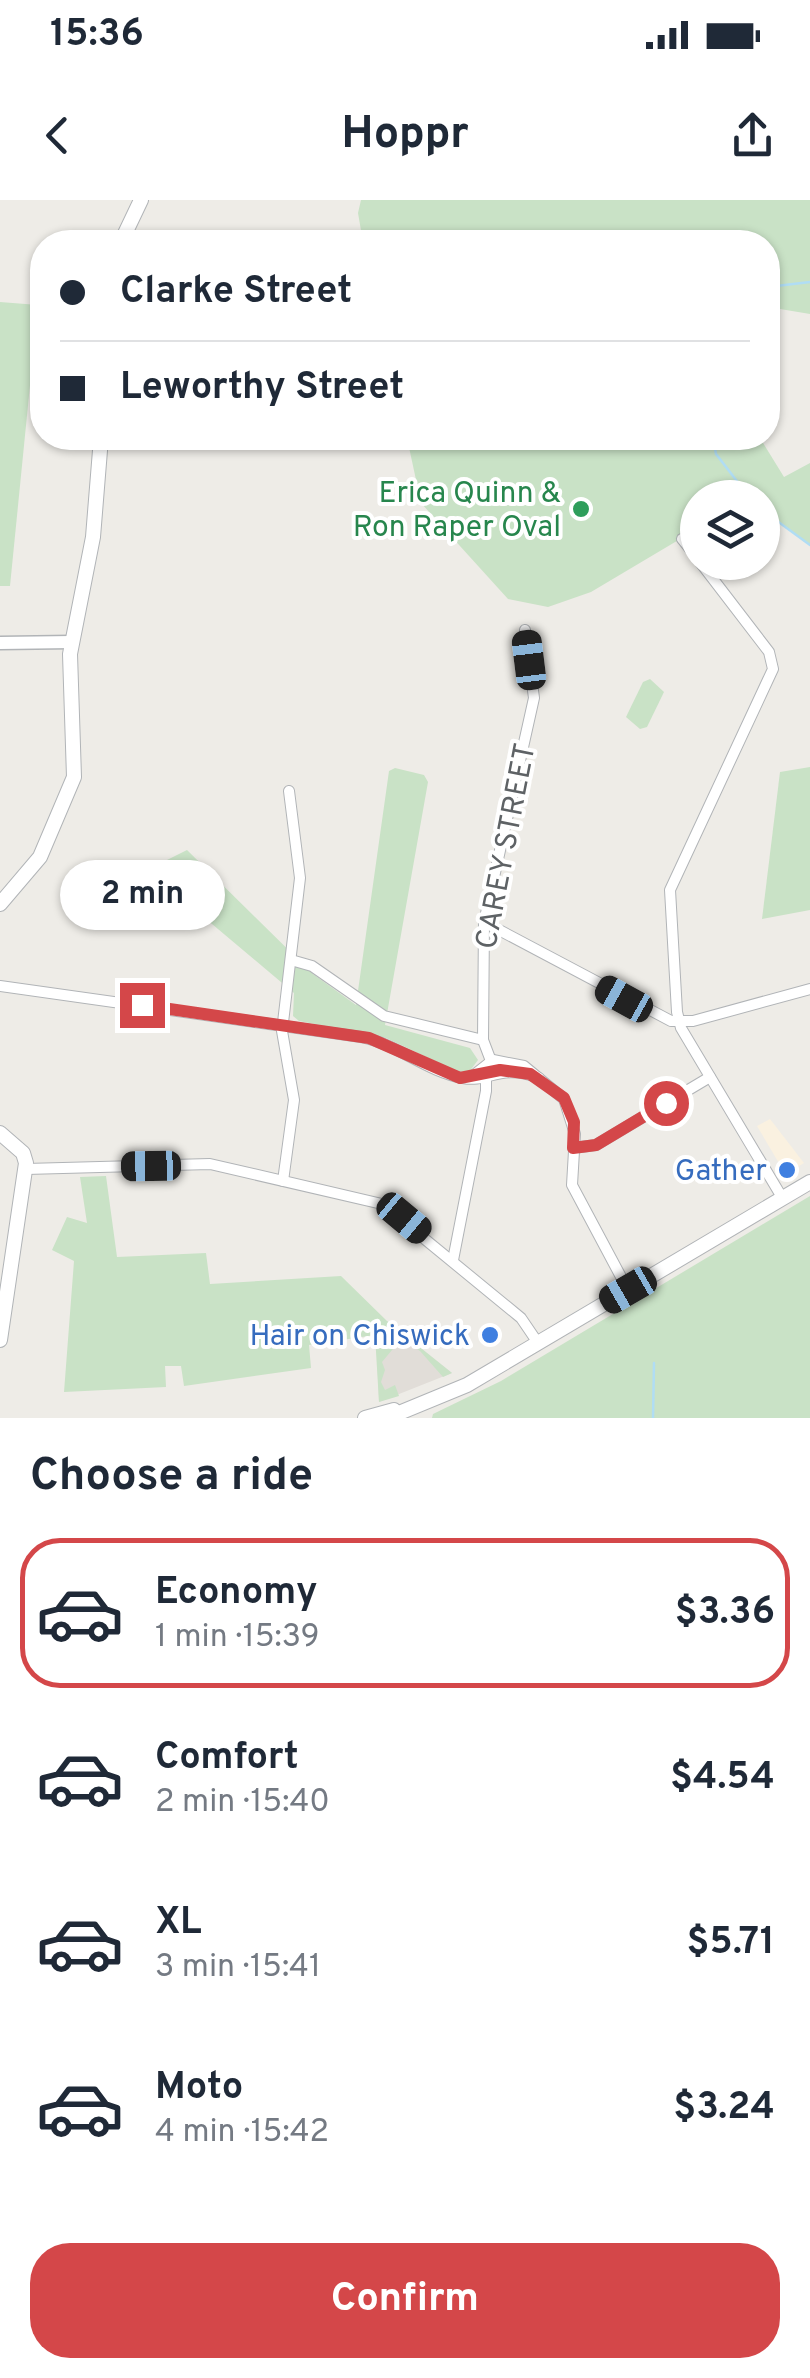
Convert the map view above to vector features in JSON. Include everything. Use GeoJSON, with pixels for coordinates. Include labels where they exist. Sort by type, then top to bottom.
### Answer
{"type":"FeatureCollection","features":[{"type":"Feature","properties":{"kind":"main road"},"geometry":{"type":"LineString","coordinates":[[127,230],[141,200]]}},
{"type":"Feature","properties":{"kind":"main road"},"geometry":{"type":"LineString","coordinates":[[2,898],[40,857],[72,785],[76,759],[72,642],[92,538],[100,450]]}},
{"type":"Feature","properties":{"kind":"main road"},"geometry":{"type":"LineString","coordinates":[[0,1133],[22,1153],[26,1169],[0,1340]]}},
{"type":"Feature","properties":{"kind":"main road"},"geometry":{"type":"LineString","coordinates":[[386,1418],[409,1413],[538,1343],[810,1182]]}},
{"type":"Feature","properties":{"kind":"main road"},"geometry":{"type":"LineString","coordinates":[[365,1418],[409,1413]]}},
{"type":"Feature","properties":{"kind":"street"},"geometry":{"type":"LineString","coordinates":[[713,580],[768,652],[773,669],[670,890],[678,1022],[783,1198]]}},
{"type":"Feature","properties":{"kind":"street","name":"CAREY STREET"},"geometry":{"type":"LineString","coordinates":[[491,1061],[482,1040],[484,922],[534,698],[525,630]]}},
{"type":"Feature","properties":{"kind":"street"},"geometry":{"type":"LineString","coordinates":[[0,643],[72,642]]}},
{"type":"Feature","properties":{"kind":"street"},"geometry":{"type":"LineString","coordinates":[[283,1181],[294,1100],[282,1025],[300,874],[289,791]]}},
{"type":"Feature","properties":{"kind":"street"},"geometry":{"type":"LineString","coordinates":[[484,922],[652,1014],[678,1022],[810,989]]}},
{"type":"Feature","properties":{"kind":"street"},"geometry":{"type":"LineString","coordinates":[[291,960],[311,965],[384,1016],[482,1040]]}},
{"type":"Feature","properties":{"kind":"street"},"geometry":{"type":"LineString","coordinates":[[0,986],[385,1043],[464,1078],[505,1070],[539,1078]]}},
{"type":"Feature","properties":{"kind":"street"},"geometry":{"type":"LineString","coordinates":[[464,1078],[491,1061],[516,1062],[561,1094],[575,1132],[572,1185],[628,1290]]}},
{"type":"Feature","properties":{"kind":"street"},"geometry":{"type":"LineString","coordinates":[[453,1260],[486,1091],[483,1075],[491,1061]]}},
{"type":"Feature","properties":{"kind":"street"},"geometry":{"type":"LineString","coordinates":[[573,1148],[596,1145],[710,1077]]}},
{"type":"Feature","properties":{"kind":"street"},"geometry":{"type":"LineString","coordinates":[[26,1169],[206,1164],[389,1206],[521,1318],[538,1343]]}},
{"type":"Feature","properties":{"kind":"shaded area"},"geometry":{"type":"Polygon","coordinates":[[[770,1119],[804,1163],[789,1172],[783,1170],[757,1126],[770,1119]]]}},
{"type":"Feature","properties":{"kind":"shaded area"},"geometry":{"type":"Polygon","coordinates":[[[387,1321],[452,1373],[379,1402],[376,1335],[387,1321]]]}},
{"type":"Feature","properties":{"kind":"green space"},"geometry":{"type":"Polygon","coordinates":[[[361,200],[810,200],[810,314],[780,309],[780,230],[361,230],[361,200]]]}},
{"type":"Feature","properties":{"kind":"green space"},"geometry":{"type":"Polygon","coordinates":[[[0,302],[30,304],[30,385],[10,586],[0,586],[0,302]]]}},
{"type":"Feature","properties":{"kind":"green space"},"geometry":{"type":"Polygon","coordinates":[[[410,450],[767,450],[784,477],[810,463],[810,545],[780,522],[780,480],[680,480],[680,539],[591,592],[548,607],[508,599],[421,503],[410,450]]]}},
{"type":"Feature","properties":{"kind":"green space"},"geometry":{"type":"Polygon","coordinates":[[[650,679],[664,692],[647,727],[640,729],[626,717],[643,682],[650,679]]]}},
{"type":"Feature","properties":{"kind":"green space"},"geometry":{"type":"Polygon","coordinates":[[[810,767],[810,910],[762,919],[780,772],[810,767]]]}},
{"type":"Feature","properties":{"kind":"green space"},"geometry":{"type":"Polygon","coordinates":[[[395,768],[424,775],[428,782],[385,1025],[470,1048],[478,1060],[469,1072],[456,1071],[386,1038],[299,1021],[293,1016],[294,993],[168,887],[159,864],[187,850],[313,974],[356,1005],[389,771],[395,768]]]}},
{"type":"Feature","properties":{"kind":"green space"},"geometry":{"type":"Polygon","coordinates":[[[106,1176],[117,1257],[206,1253],[210,1284],[341,1276],[387,1321],[452,1373],[443,1377],[420,1351],[396,1334],[392,1340],[397,1344],[382,1362],[385,1370],[381,1382],[385,1390],[395,1385],[399,1396],[379,1402],[375,1335],[309,1345],[311,1368],[184,1386],[181,1366],[165,1366],[166,1387],[64,1392],[74,1261],[52,1250],[67,1217],[87,1223],[80,1177],[106,1176]]]}},
{"type":"Feature","properties":{"kind":"green space"},"geometry":{"type":"Polygon","coordinates":[[[810,1196],[810,1418],[432,1418],[433,1414],[501,1381],[810,1196]]]}},
{"type":"Feature","properties":{"kind":"waterway"},"geometry":{"type":"LineString","coordinates":[[780,286],[810,282]]}},
{"type":"Feature","properties":{"kind":"waterway"},"geometry":{"type":"LineString","coordinates":[[715,450],[736,480]]}},
{"type":"Feature","properties":{"kind":"waterway"},"geometry":{"type":"LineString","coordinates":[[780,523],[810,545]]}},
{"type":"Feature","properties":{"kind":"waterway"},"geometry":{"type":"LineString","coordinates":[[653,1418],[654,1363]]}},
{"type":"Feature","properties":{"kind":"place","name":"Erica Quinn & Ron Raper Oval"},"geometry":{"type":"Point","coordinates":[581,509]}},
{"type":"Feature","properties":{"kind":"place","name":"Gather"},"geometry":{"type":"Point","coordinates":[787,1170]}},
{"type":"Feature","properties":{"kind":"place","name":"Hair on Chiswick"},"geometry":{"type":"Point","coordinates":[490,1335]}},
{"type":"Feature","properties":{"kind":"route"},"geometry":{"type":"LineString","coordinates":[[142,1005],[369,1038],[460,1078],[472,1079],[500,1070],[530,1074],[548,1083],[564,1098],[574,1122],[573,1148],[592,1147],[666,1103]]}}]}
